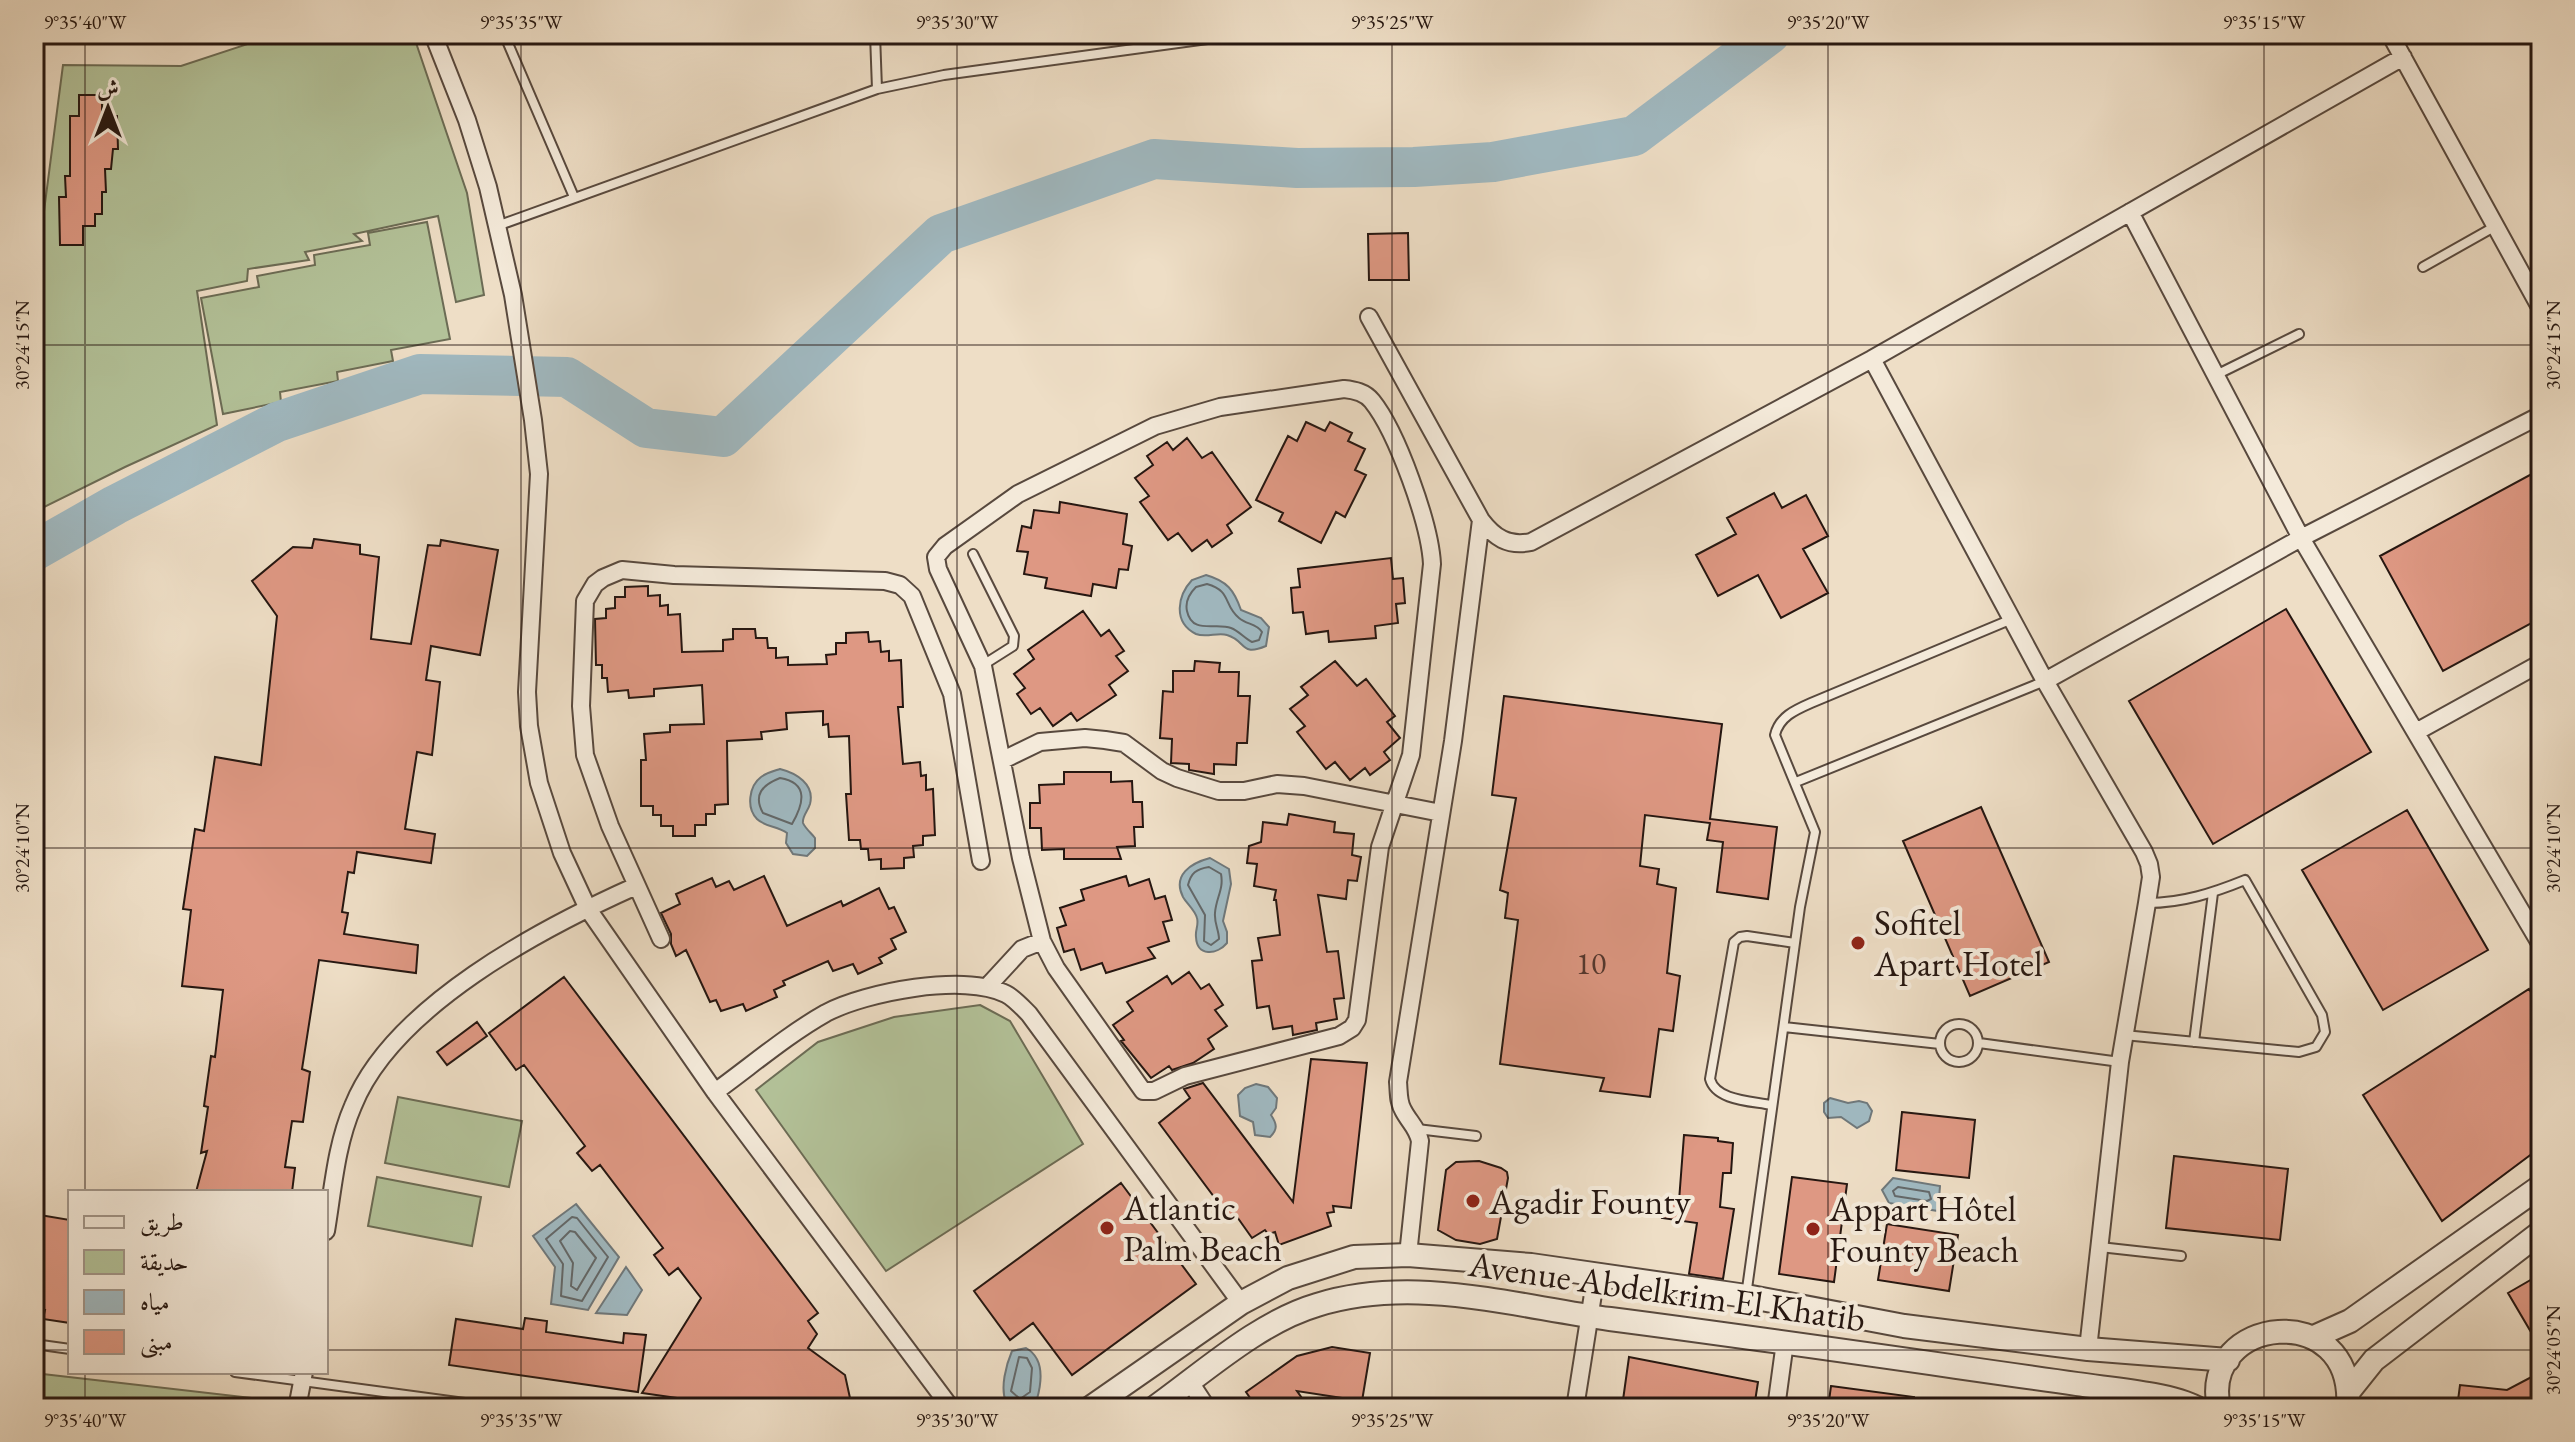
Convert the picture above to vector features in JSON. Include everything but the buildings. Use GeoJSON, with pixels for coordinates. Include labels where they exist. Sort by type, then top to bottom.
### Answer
{"type":"FeatureCollection","features":[{"type":"Feature","properties":{"kind":"street"},"geometry":{"type":"LineString","coordinates":[[433,34],[467,120],[497,226],[513,295],[533,420],[539,474],[527,692],[529,726],[549,819],[588,909],[715,1092],[951,1408]]}},
{"type":"Feature","properties":{"kind":"street"},"geometry":{"type":"LineString","coordinates":[[2390,34],[2541,309]]}},
{"type":"Feature","properties":{"kind":"street"},"geometry":{"type":"LineString","coordinates":[[1369,317],[1481,520],[1500,539],[1510,543],[1531,542],[1872,359],[2403,57]]}},
{"type":"Feature","properties":{"kind":"street"},"geometry":{"type":"LineString","coordinates":[[2130,212],[2301,538],[2541,945]]}},
{"type":"Feature","properties":{"kind":"street"},"geometry":{"type":"LineString","coordinates":[[1872,359],[2045,681],[2149,864],[2151,877],[2120,1062],[2088,1349]]}},
{"type":"Feature","properties":{"kind":"street"},"geometry":{"type":"LineString","coordinates":[[1344,389],[1359,391],[1372,401],[1408,471],[1432,553],[1432,575],[1411,755],[1380,847],[1357,1020],[1352,1028],[1339,1036],[1185,1076],[1154,1091],[1143,1091],[1056,968],[1042,941],[1024,874],[983,666],[936,563],[939,550],[1018,494],[1155,426],[1220,407],[1344,389]]}},
{"type":"Feature","properties":{"kind":"street"},"geometry":{"type":"LineString","coordinates":[[2045,681],[2301,538],[2541,415]]}},
{"type":"Feature","properties":{"kind":"street"},"geometry":{"type":"LineString","coordinates":[[1408,1255],[1420,1141],[1417,1129],[1403,1113],[1398,1082],[1441,813],[1481,520]]}},
{"type":"Feature","properties":{"kind":"street"},"geometry":{"type":"LineString","coordinates":[[661,939],[610,826],[585,755],[582,729],[585,601],[595,584],[622,570],[674,575],[885,581],[906,589],[952,694],[981,861]]}},
{"type":"Feature","properties":{"kind":"street"},"geometry":{"type":"LineString","coordinates":[[2416,732],[2541,663]]}},
{"type":"Feature","properties":{"kind":"street"},"geometry":{"type":"LineString","coordinates":[[1003,760],[1040,742],[1085,738],[1105,740],[1124,743],[1162,771],[1177,778],[1219,791],[1244,791],[1289,784],[1441,813]]}},
{"type":"Feature","properties":{"kind":"street"},"geometry":{"type":"LineString","coordinates":[[328,1220],[345,1126],[353,1103],[385,1051],[470,978],[542,930],[636,886]]}},
{"type":"Feature","properties":{"kind":"street"},"geometry":{"type":"LineString","coordinates":[[987,987],[1022,949],[1042,941]]}},
{"type":"Feature","properties":{"kind":"street"},"geometry":{"type":"LineString","coordinates":[[715,1092],[828,1012],[884,994],[931,986],[965,984],[1007,994],[1029,1014],[1241,1303]]}},
{"type":"Feature","properties":{"kind":"street"},"geometry":{"type":"LineString","coordinates":[[2314,1337],[2350,1321],[2541,1186]]}},
{"type":"Feature","properties":{"kind":"street"},"geometry":{"type":"LineString","coordinates":[[2349,1399],[2374,1360],[2541,1232]]}},
{"type":"Feature","properties":{"kind":"street","name":"Avenue Abdelkrim El Khatib"},"geometry":{"type":"LineString","coordinates":[[1090,1408],[1241,1303],[1288,1278],[1354,1257],[1408,1255],[1531,1265],[1746,1296],[1904,1326],[2088,1349],[2228,1360]]}},
{"type":"Feature","properties":{"kind":"street"},"geometry":{"type":"LineString","coordinates":[[1575,1408],[1596,1275]]}},
{"type":"Feature","properties":{"kind":"street","name":"Avenue Abdelkrim El Khatib"},"geometry":{"type":"LineString","coordinates":[[1154,1408],[1262,1330],[1292,1314],[1317,1304],[1352,1297],[1428,1292],[1482,1297],[1589,1316],[2135,1393],[2197,1408]]}},
{"type":"Feature","properties":{"kind":"street"},"geometry":{"type":"LineString","coordinates":[[2219,1408],[2219,1379],[2228,1360],[2245,1342],[2267,1332],[2291,1330],[2314,1337],[2331,1350],[2344,1368],[2349,1399]]}},
{"type":"Feature","properties":{"kind":"street"},"geometry":{"type":"LineString","coordinates":[[1776,1408],[1785,1342]]}},
{"type":"Feature","properties":{"kind":"street"},"geometry":{"type":"LineString","coordinates":[[297,1408],[303,1376]]}},
{"type":"Feature","properties":{"kind":"street"},"geometry":{"type":"LineString","coordinates":[[1190,1382],[1207,1408]]}},
{"type":"Feature","properties":{"kind":"lane"},"geometry":{"type":"LineString","coordinates":[[504,34],[574,197]]}},
{"type":"Feature","properties":{"kind":"lane"},"geometry":{"type":"LineString","coordinates":[[875,34],[877,89]]}},
{"type":"Feature","properties":{"kind":"lane"},"geometry":{"type":"LineString","coordinates":[[497,226],[877,89],[944,75],[1244,34]]}},
{"type":"Feature","properties":{"kind":"lane"},"geometry":{"type":"LineString","coordinates":[[2423,267],[2494,227]]}},
{"type":"Feature","properties":{"kind":"lane"},"geometry":{"type":"LineString","coordinates":[[2216,375],[2299,334]]}},
{"type":"Feature","properties":{"kind":"lane"},"geometry":{"type":"LineString","coordinates":[[973,554],[1014,636],[1013,646],[983,666]]}},
{"type":"Feature","properties":{"kind":"lane"},"geometry":{"type":"LineString","coordinates":[[1746,1296],[1795,943],[1815,832],[1775,735],[1781,719],[1811,703],[2012,619]]}},
{"type":"Feature","properties":{"kind":"lane"},"geometry":{"type":"LineString","coordinates":[[1796,782],[2045,681]]}},
{"type":"Feature","properties":{"kind":"lane"},"geometry":{"type":"LineString","coordinates":[[2124,1035],[2299,1052],[2316,1047],[2325,1032],[2322,1015],[2245,880],[2213,893],[2170,903],[2147,903]]}},
{"type":"Feature","properties":{"kind":"lane"},"geometry":{"type":"LineString","coordinates":[[2194,1042],[2213,893]]}},
{"type":"Feature","properties":{"kind":"lane"},"geometry":{"type":"LineString","coordinates":[[1771,1105],[1722,1094],[1713,1089],[1710,1079],[1734,942],[1747,936],[1795,943]]}},
{"type":"Feature","properties":{"kind":"lane"},"geometry":{"type":"LineString","coordinates":[[1962,1024],[1974,1030],[1979,1043],[1974,1056],[1962,1063],[1948,1059],[1940,1044],[1944,1031],[1962,1024]]}},
{"type":"Feature","properties":{"kind":"lane"},"geometry":{"type":"LineString","coordinates":[[1784,1027],[1940,1044]]}},
{"type":"Feature","properties":{"kind":"lane"},"geometry":{"type":"LineString","coordinates":[[1979,1043],[2120,1062]]}},
{"type":"Feature","properties":{"kind":"lane"},"geometry":{"type":"LineString","coordinates":[[1417,1129],[1476,1136]]}},
{"type":"Feature","properties":{"kind":"lane"},"geometry":{"type":"LineString","coordinates":[[2100,1247],[2181,1256]]}},
{"type":"Feature","properties":{"kind":"lane"},"geometry":{"type":"LineString","coordinates":[[34,1344],[68,1349]]}},
{"type":"Feature","properties":{"kind":"lane"},"geometry":{"type":"LineString","coordinates":[[269,1374],[303,1376],[502,1408]]}},
{"type":"Feature","properties":{"kind":"green space"},"geometry":{"type":"Polygon","coordinates":[[[278,34],[413,34],[467,193],[484,295],[456,302],[438,216],[354,234],[362,241],[305,252],[309,260],[248,269],[247,281],[197,291],[217,425],[34,512],[34,288],[63,65],[181,66],[278,34]]]}},
{"type":"Feature","properties":{"kind":"green space"},"geometry":{"type":"Polygon","coordinates":[[[427,222],[450,339],[391,350],[393,361],[337,372],[338,381],[280,392],[281,402],[223,414],[201,298],[259,287],[257,276],[315,265],[314,255],[370,245],[368,233],[427,222]]]}},
{"type":"Feature","properties":{"kind":"green space"},"geometry":{"type":"Polygon","coordinates":[[[980,1005],[1010,1021],[1083,1144],[886,1271],[756,1090],[818,1042],[894,1017],[980,1005]]]}},
{"type":"Feature","properties":{"kind":"green space"},"geometry":{"type":"Polygon","coordinates":[[[398,1097],[522,1121],[509,1187],[385,1163],[398,1097]]]}},
{"type":"Feature","properties":{"kind":"green space"},"geometry":{"type":"Polygon","coordinates":[[[377,1177],[481,1197],[472,1246],[368,1226],[377,1177]]]}},
{"type":"Feature","properties":{"kind":"green space"},"geometry":{"type":"Polygon","coordinates":[[[34,1373],[286,1402],[285,1408],[48,1408],[34,1393],[34,1373]]]}},
{"type":"Feature","properties":{"kind":"water"},"geometry":{"type":"Polygon","coordinates":[[[1206,575],[1224,583],[1236,597],[1241,610],[1261,618],[1269,627],[1266,646],[1252,650],[1227,635],[1200,635],[1188,629],[1180,616],[1183,593],[1192,580],[1206,575]]]}},
{"type":"Feature","properties":{"kind":"water"},"geometry":{"type":"Polygon","coordinates":[[[780,769],[803,780],[810,791],[810,804],[803,823],[815,838],[815,848],[807,856],[793,854],[786,843],[787,833],[760,822],[751,809],[750,797],[757,781],[765,774],[780,769]]]}},
{"type":"Feature","properties":{"kind":"water"},"geometry":{"type":"Polygon","coordinates":[[[1210,858],[1229,869],[1231,884],[1223,921],[1227,943],[1213,952],[1204,951],[1197,943],[1197,918],[1180,889],[1185,871],[1210,858]]]}},
{"type":"Feature","properties":{"kind":"water"},"geometry":{"type":"Polygon","coordinates":[[[1256,1084],[1268,1087],[1277,1098],[1271,1115],[1275,1129],[1270,1137],[1255,1135],[1253,1122],[1240,1116],[1238,1095],[1256,1084]]]}},
{"type":"Feature","properties":{"kind":"water"},"geometry":{"type":"Polygon","coordinates":[[[1830,1098],[1848,1103],[1867,1103],[1872,1111],[1869,1121],[1857,1128],[1841,1117],[1828,1118],[1824,1103],[1830,1098]]]}},
{"type":"Feature","properties":{"kind":"water"},"geometry":{"type":"Polygon","coordinates":[[[1893,1178],[1940,1186],[1938,1211],[1889,1203],[1882,1190],[1893,1178]]]}},
{"type":"Feature","properties":{"kind":"water"},"geometry":{"type":"Polygon","coordinates":[[[576,1204],[619,1257],[588,1310],[551,1304],[555,1267],[533,1236],[576,1204]]]}},
{"type":"Feature","properties":{"kind":"water"},"geometry":{"type":"Polygon","coordinates":[[[626,1267],[642,1290],[627,1315],[596,1313],[626,1267]]]}},
{"type":"Feature","properties":{"kind":"water"},"geometry":{"type":"Polygon","coordinates":[[[1026,1348],[1039,1364],[1037,1399],[1022,1404],[1006,1402],[1004,1383],[1012,1351],[1026,1348]]]}},
{"type":"Feature","properties":{"kind":"waterway"},"geometry":{"type":"LineString","coordinates":[[34,551],[115,505],[277,422],[420,374],[567,377],[646,428],[723,437],[941,234],[1154,159],[1297,168],[1414,167],[1493,162],[1634,136],[1770,34]]}},
{"type":"Feature","properties":{"kind":"place","name":"Sofitel Apart Hotel"},"geometry":{"type":"Point","coordinates":[1858,943]}},
{"type":"Feature","properties":{"kind":"place","name":"Agadir Founty"},"geometry":{"type":"Point","coordinates":[1473,1201]}},
{"type":"Feature","properties":{"kind":"place","name":"Atlantic Palm Beach"},"geometry":{"type":"Point","coordinates":[1107,1228]}},
{"type":"Feature","properties":{"kind":"place","name":"Appart Hôtel Founty Beach"},"geometry":{"type":"Point","coordinates":[1813,1229]}}]}
